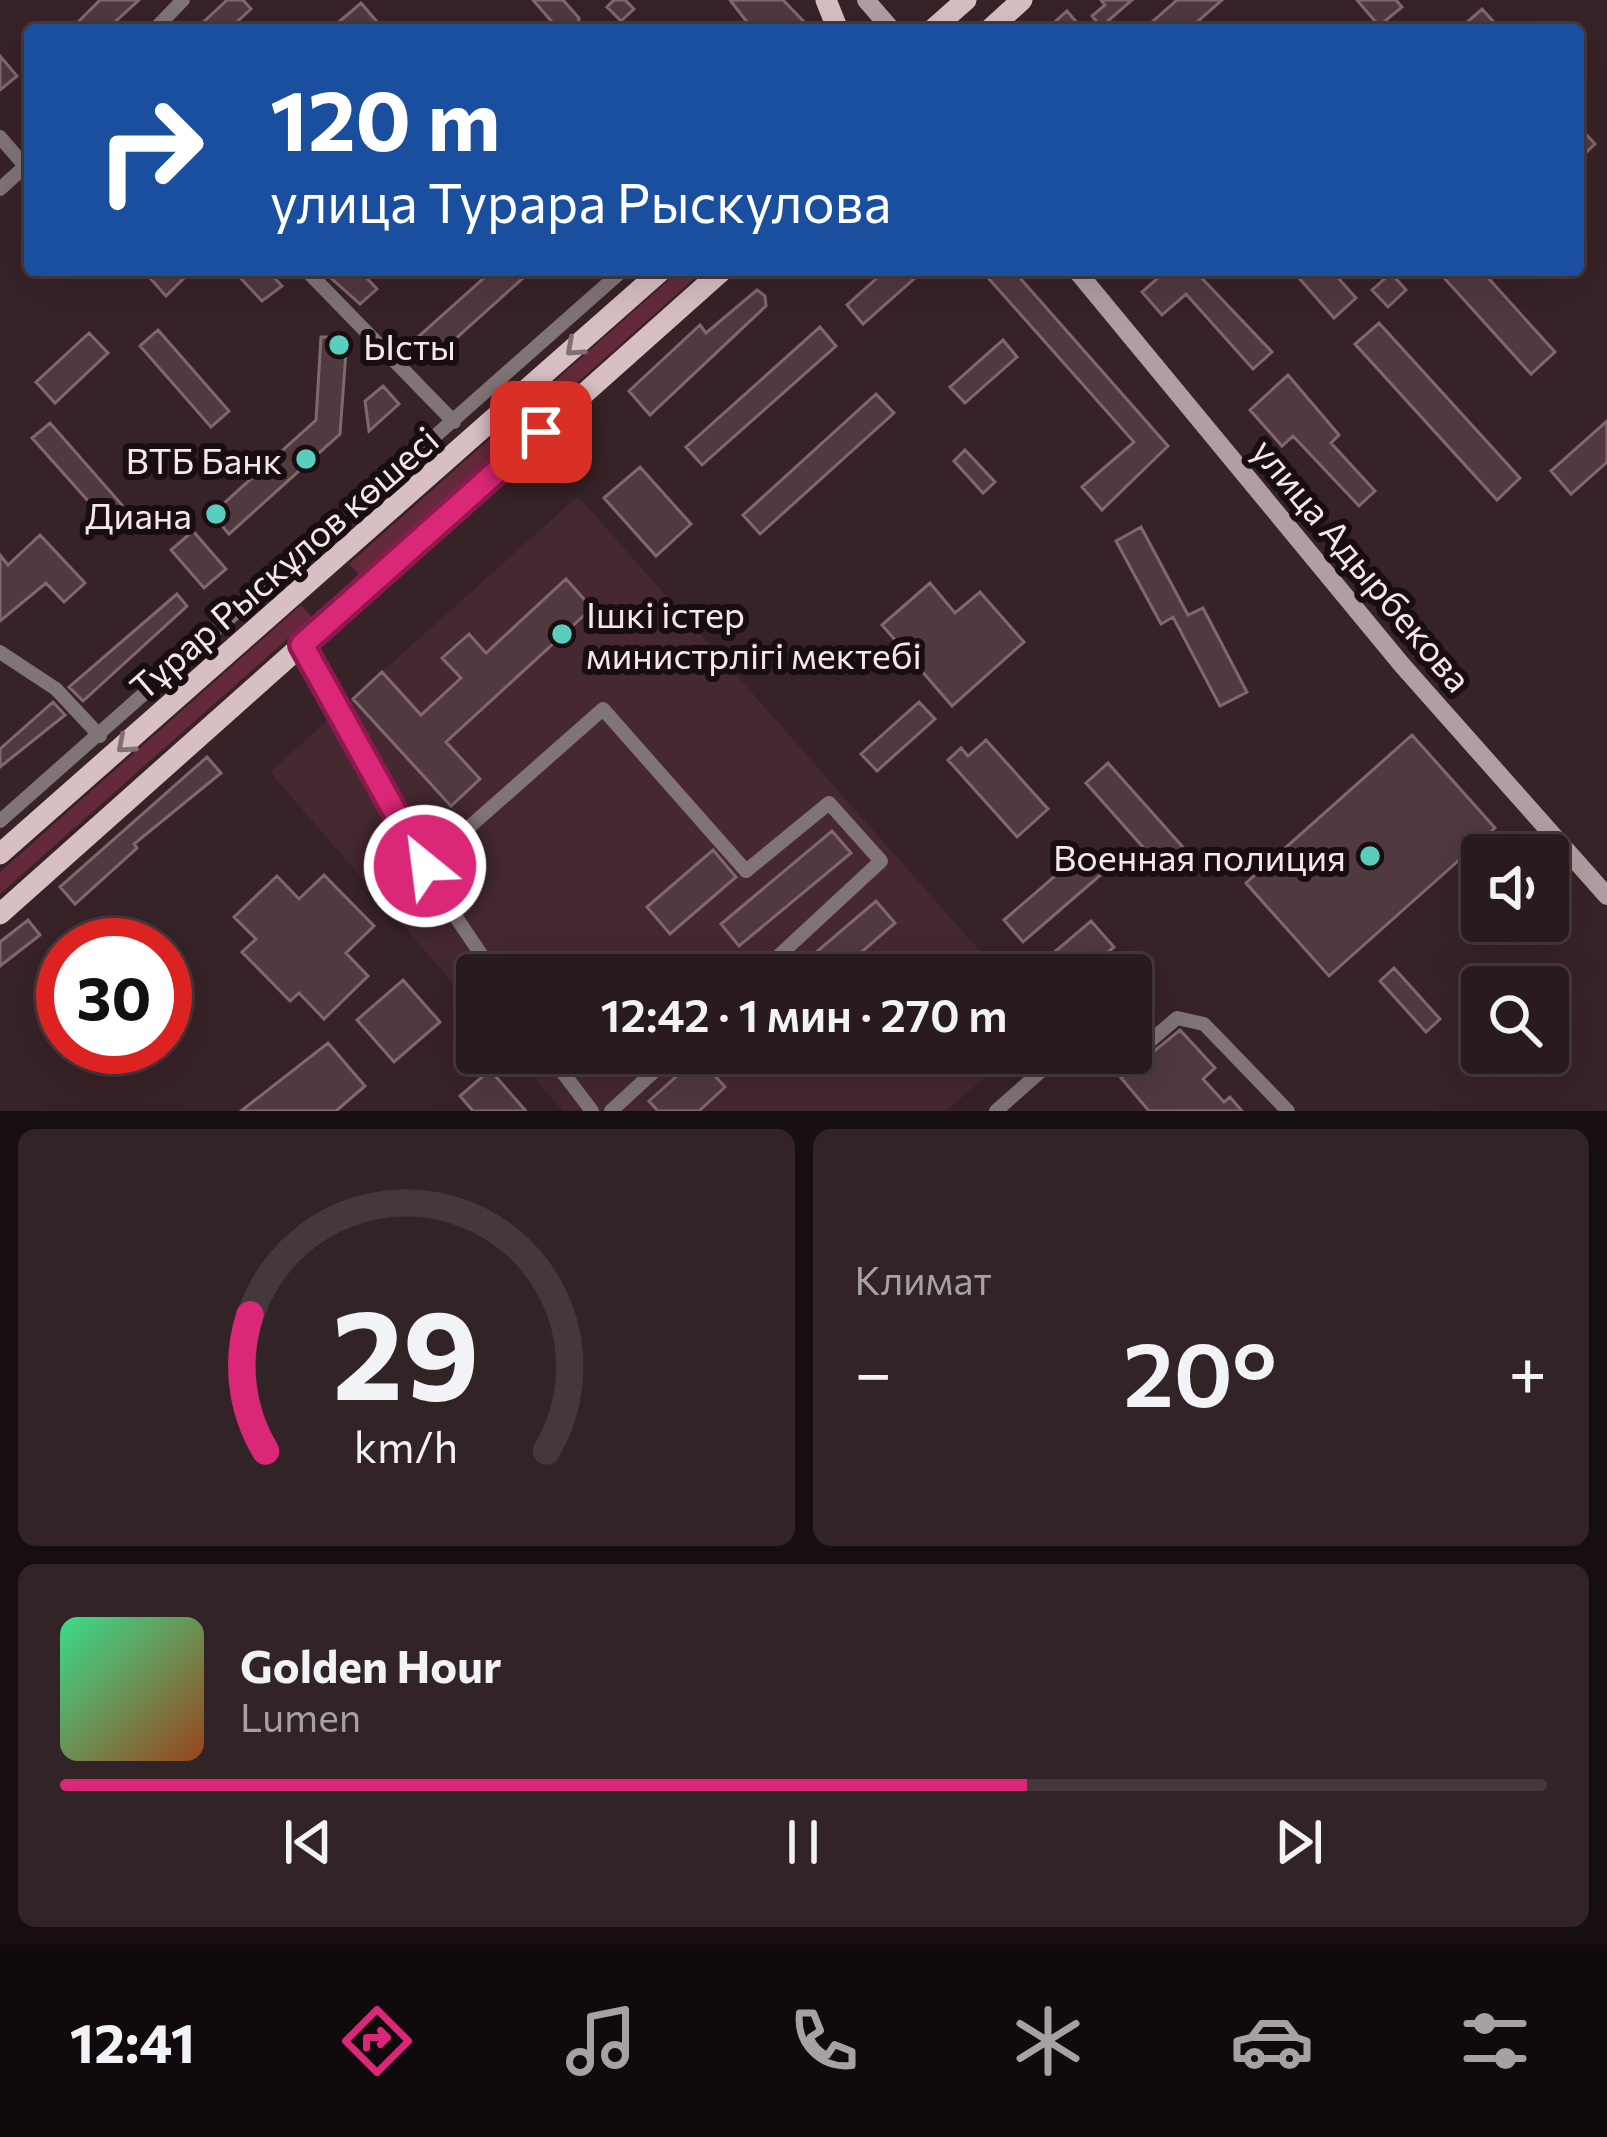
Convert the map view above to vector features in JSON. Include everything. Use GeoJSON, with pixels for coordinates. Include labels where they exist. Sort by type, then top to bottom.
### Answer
{"type":"FeatureCollection","features":[{"type":"Feature","properties":{"kind":"main road"},"geometry":{"type":"LineString","coordinates":[[866,0],[887,24]]}},
{"type":"Feature","properties":{"kind":"main road"},"geometry":{"type":"LineString","coordinates":[[939,24],[966,0]]}},
{"type":"Feature","properties":{"kind":"main road"},"geometry":{"type":"LineString","coordinates":[[996,24],[1022,0]]}},
{"type":"Feature","properties":{"kind":"main road","name":"Тұрар Рыскұлов көшесі"},"geometry":{"type":"LineString","coordinates":[[0,854],[655,276]]}},
{"type":"Feature","properties":{"kind":"main road"},"geometry":{"type":"LineString","coordinates":[[0,914],[716,276]]}},
{"type":"Feature","properties":{"kind":"main road","name":"улица Адырбекова"},"geometry":{"type":"LineString","coordinates":[[1081,276],[1402,664],[1607,896]]}},
{"type":"Feature","properties":{"kind":"main road"},"geometry":{"type":"LineString","coordinates":[[316,578],[344,608]]}},
{"type":"Feature","properties":{"kind":"street"},"geometry":{"type":"LineString","coordinates":[[0,137],[24,160]]}},
{"type":"Feature","properties":{"kind":"street"},"geometry":{"type":"LineString","coordinates":[[0,189],[24,168]]}},
{"type":"Feature","properties":{"kind":"street"},"geometry":{"type":"LineString","coordinates":[[312,276],[454,422]]}},
{"type":"Feature","properties":{"kind":"street"},"geometry":{"type":"LineString","coordinates":[[0,821],[616,276]]}},
{"type":"Feature","properties":{"kind":"street"},"geometry":{"type":"LineString","coordinates":[[302,645],[425,866],[482,954]]}},
{"type":"Feature","properties":{"kind":"street"},"geometry":{"type":"LineString","coordinates":[[0,652],[56,689],[100,736]]}},
{"type":"Feature","properties":{"kind":"street"},"geometry":{"type":"LineString","coordinates":[[425,866],[603,709],[746,871],[829,802],[881,861],[781,954]]}},
{"type":"Feature","properties":{"kind":"street"},"geometry":{"type":"LineString","coordinates":[[996,1111],[1049,1064],[1122,1065],[1177,1018],[1204,1024],[1288,1111]]}},
{"type":"Feature","properties":{"kind":"street"},"geometry":{"type":"LineString","coordinates":[[564,1074],[592,1111]]}},
{"type":"Feature","properties":{"kind":"street"},"geometry":{"type":"LineString","coordinates":[[611,1111],[651,1074]]}},
{"type":"Feature","properties":{"kind":"shaded area"},"geometry":{"type":"Polygon","coordinates":[[[673,276],[697,276],[360,576],[349,564],[673,276]]]}},
{"type":"Feature","properties":{"kind":"shaded area","name":"Ішкі істер министрлігі мектебі"},"geometry":{"type":"Polygon","coordinates":[[[578,496],[982,954],[456,954],[456,987],[270,772],[578,496]]]}},
{"type":"Feature","properties":{"kind":"shaded area"},"geometry":{"type":"Polygon","coordinates":[[[301,605],[312,617],[0,894],[0,872],[301,605]]]}},
{"type":"Feature","properties":{"kind":"shaded area"},"geometry":{"type":"Polygon","coordinates":[[[531,1074],[989,1074],[946,1111],[563,1111],[531,1074]]]}},
{"type":"Feature","properties":{"kind":"building"},"geometry":{"type":"Polygon","coordinates":[[[100,0],[139,0],[113,24],[76,24],[100,0]]]}},
{"type":"Feature","properties":{"kind":"building"},"geometry":{"type":"Polygon","coordinates":[[[227,0],[243,0],[251,9],[235,24],[201,24],[227,0]]]}},
{"type":"Feature","properties":{"kind":"building"},"geometry":{"type":"Polygon","coordinates":[[[533,0],[563,0],[579,18],[578,24],[554,24],[533,0]]]}},
{"type":"Feature","properties":{"kind":"building"},"geometry":{"type":"Polygon","coordinates":[[[614,0],[625,0],[634,9],[621,21],[607,7],[614,0]]]}},
{"type":"Feature","properties":{"kind":"building"},"geometry":{"type":"Polygon","coordinates":[[[730,0],[783,0],[806,24],[748,24],[730,0]]]}},
{"type":"Feature","properties":{"kind":"building"},"geometry":{"type":"Polygon","coordinates":[[[1101,0],[1132,0],[1099,24],[1092,16],[1105,5],[1101,0]]]}},
{"type":"Feature","properties":{"kind":"building"},"geometry":{"type":"Polygon","coordinates":[[[1177,0],[1222,0],[1195,24],[1150,24],[1177,0]]]}},
{"type":"Feature","properties":{"kind":"building"},"geometry":{"type":"Polygon","coordinates":[[[1357,0],[1396,0],[1402,7],[1377,24],[1357,0]]]}},
{"type":"Feature","properties":{"kind":"building"},"geometry":{"type":"Polygon","coordinates":[[[361,3],[379,24],[343,24],[340,21],[361,3]]]}},
{"type":"Feature","properties":{"kind":"building"},"geometry":{"type":"Polygon","coordinates":[[[1482,9],[1496,24],[1465,24],[1482,9]]]}},
{"type":"Feature","properties":{"kind":"building"},"geometry":{"type":"Polygon","coordinates":[[[1067,11],[1078,24],[1053,24],[1067,11]]]}},
{"type":"Feature","properties":{"kind":"building"},"geometry":{"type":"Polygon","coordinates":[[[0,56],[17,76],[0,90],[0,56]]]}},
{"type":"Feature","properties":{"kind":"building"},"geometry":{"type":"Polygon","coordinates":[[[1584,132],[1595,144],[1584,154],[1584,132]]]}},
{"type":"Feature","properties":{"kind":"building"},"geometry":{"type":"Polygon","coordinates":[[[154,276],[186,276],[166,296],[151,279],[154,276]]]}},
{"type":"Feature","properties":{"kind":"building"},"geometry":{"type":"Polygon","coordinates":[[[239,276],[273,276],[282,286],[262,301],[239,276]]]}},
{"type":"Feature","properties":{"kind":"building"},"geometry":{"type":"Polygon","coordinates":[[[329,276],[365,276],[377,289],[360,304],[329,276]]]}},
{"type":"Feature","properties":{"kind":"building"},"geometry":{"type":"Polygon","coordinates":[[[486,276],[525,276],[434,358],[417,338],[486,276]]]}},
{"type":"Feature","properties":{"kind":"building"},"geometry":{"type":"Polygon","coordinates":[[[879,276],[917,276],[863,324],[847,305],[879,276]]]}},
{"type":"Feature","properties":{"kind":"building"},"geometry":{"type":"Polygon","coordinates":[[[986,276],[1018,276],[1168,446],[1102,510],[1082,487],[1134,442],[986,276]]]}},
{"type":"Feature","properties":{"kind":"building"},"geometry":{"type":"Polygon","coordinates":[[[1160,276],[1200,276],[1272,352],[1253,369],[1186,294],[1162,315],[1142,292],[1160,276]]]}},
{"type":"Feature","properties":{"kind":"building"},"geometry":{"type":"Polygon","coordinates":[[[1297,276],[1336,276],[1356,298],[1334,318],[1297,276]]]}},
{"type":"Feature","properties":{"kind":"building"},"geometry":{"type":"Polygon","coordinates":[[[1394,276],[1406,290],[1388,307],[1372,290],[1394,276]]]}},
{"type":"Feature","properties":{"kind":"building"},"geometry":{"type":"Polygon","coordinates":[[[1442,276],[1486,276],[1555,352],[1531,374],[1442,276]]]}},
{"type":"Feature","properties":{"kind":"building"},"geometry":{"type":"Polygon","coordinates":[[[757,290],[765,296],[766,306],[650,415],[629,391],[700,325],[706,333],[757,290]]]}},
{"type":"Feature","properties":{"kind":"building"},"geometry":{"type":"Polygon","coordinates":[[[1379,323],[1520,478],[1497,500],[1355,344],[1379,323]]]}},
{"type":"Feature","properties":{"kind":"building"},"geometry":{"type":"Polygon","coordinates":[[[820,327],[836,346],[702,465],[686,447],[820,327]]]}},
{"type":"Feature","properties":{"kind":"building"},"geometry":{"type":"Polygon","coordinates":[[[158,330],[229,411],[211,427],[140,346],[158,330]]]}},
{"type":"Feature","properties":{"kind":"building"},"geometry":{"type":"Polygon","coordinates":[[[89,333],[108,353],[55,403],[36,382],[89,333]]]}},
{"type":"Feature","properties":{"kind":"building"},"geometry":{"type":"Polygon","coordinates":[[[321,337],[347,337],[340,434],[229,534],[212,514],[316,420],[321,337]]]}},
{"type":"Feature","properties":{"kind":"building"},"geometry":{"type":"Polygon","coordinates":[[[1003,340],[1017,357],[965,403],[950,387],[1003,340]]]}},
{"type":"Feature","properties":{"kind":"building"},"geometry":{"type":"Polygon","coordinates":[[[1288,375],[1339,435],[1331,443],[1375,491],[1359,506],[1293,436],[1282,446],[1250,410],[1288,375]]]}},
{"type":"Feature","properties":{"kind":"building"},"geometry":{"type":"Polygon","coordinates":[[[383,386],[399,404],[369,431],[365,401],[383,386]]]}},
{"type":"Feature","properties":{"kind":"building"},"geometry":{"type":"Polygon","coordinates":[[[876,394],[894,413],[760,534],[743,515],[876,394]]]}},
{"type":"Feature","properties":{"kind":"building"},"geometry":{"type":"Polygon","coordinates":[[[1607,421],[1607,462],[1571,494],[1551,471],[1607,421]]]}},
{"type":"Feature","properties":{"kind":"building"},"geometry":{"type":"Polygon","coordinates":[[[50,423],[122,505],[105,520],[32,438],[50,423]]]}},
{"type":"Feature","properties":{"kind":"building"},"geometry":{"type":"Polygon","coordinates":[[[965,450],[995,482],[983,493],[954,461],[965,450]]]}},
{"type":"Feature","properties":{"kind":"building"},"geometry":{"type":"Polygon","coordinates":[[[640,467],[691,524],[656,556],[604,498],[640,467]]]}},
{"type":"Feature","properties":{"kind":"building"},"geometry":{"type":"Polygon","coordinates":[[[1141,527],[1188,615],[1203,608],[1247,692],[1220,706],[1173,617],[1161,624],[1116,541],[1141,527]]]}},
{"type":"Feature","properties":{"kind":"building"},"geometry":{"type":"Polygon","coordinates":[[[193,531],[226,569],[204,588],[171,550],[193,531]]]}},
{"type":"Feature","properties":{"kind":"building"},"geometry":{"type":"Polygon","coordinates":[[[40,535],[85,583],[64,602],[46,583],[0,621],[0,555],[8,565],[40,535]]]}},
{"type":"Feature","properties":{"kind":"building"},"geometry":{"type":"Polygon","coordinates":[[[566,579],[592,608],[446,742],[480,779],[451,806],[353,699],[382,672],[421,715],[461,678],[442,658],[469,634],[486,653],[566,579]]]}},
{"type":"Feature","properties":{"kind":"building"},"geometry":{"type":"Polygon","coordinates":[[[930,583],[955,613],[980,592],[1024,642],[952,706],[882,625],[930,583]]]}},
{"type":"Feature","properties":{"kind":"building"},"geometry":{"type":"Polygon","coordinates":[[[177,594],[187,606],[83,701],[69,687],[177,594]]]}},
{"type":"Feature","properties":{"kind":"building"},"geometry":{"type":"Polygon","coordinates":[[[53,702],[65,715],[0,767],[0,749],[53,702]]]}},
{"type":"Feature","properties":{"kind":"building"},"geometry":{"type":"Polygon","coordinates":[[[919,702],[935,719],[877,771],[861,754],[919,702]]]}},
{"type":"Feature","properties":{"kind":"building","name":"Военная полиция"},"geometry":{"type":"Polygon","coordinates":[[[1412,735],[1495,828],[1488,834],[1461,834],[1461,858],[1329,976],[1246,883],[1412,735]]]}},
{"type":"Feature","properties":{"kind":"building"},"geometry":{"type":"Polygon","coordinates":[[[986,740],[1048,809],[1017,837],[948,760],[961,748],[968,756],[986,740]]]}},
{"type":"Feature","properties":{"kind":"building"},"geometry":{"type":"Polygon","coordinates":[[[207,757],[221,773],[134,844],[137,848],[75,904],[60,887],[207,757]]]}},
{"type":"Feature","properties":{"kind":"building"},"geometry":{"type":"Polygon","coordinates":[[[1108,763],[1189,854],[1167,874],[1086,783],[1108,763]]]}},
{"type":"Feature","properties":{"kind":"building"},"geometry":{"type":"Polygon","coordinates":[[[832,831],[851,853],[739,946],[721,924],[832,831]]]}},
{"type":"Feature","properties":{"kind":"building"},"geometry":{"type":"Polygon","coordinates":[[[713,850],[736,877],[670,934],[647,907],[713,850]]]}},
{"type":"Feature","properties":{"kind":"building"},"geometry":{"type":"Polygon","coordinates":[[[1085,850],[1104,872],[1023,942],[1004,920],[1085,850]]]}},
{"type":"Feature","properties":{"kind":"building"},"geometry":{"type":"Polygon","coordinates":[[[324,875],[374,926],[346,953],[368,976],[324,1019],[299,993],[290,1001],[242,952],[256,939],[234,917],[277,876],[299,899],[324,875]]]}},
{"type":"Feature","properties":{"kind":"building"},"geometry":{"type":"Polygon","coordinates":[[[876,901],[895,923],[859,954],[814,954],[876,901]]]}},
{"type":"Feature","properties":{"kind":"building"},"geometry":{"type":"Polygon","coordinates":[[[28,920],[36,930],[36,938],[0,966],[0,942],[28,920]]]}},
{"type":"Feature","properties":{"kind":"building"},"geometry":{"type":"Polygon","coordinates":[[[1091,921],[1114,947],[1106,954],[1052,954],[1091,921]]]}},
{"type":"Feature","properties":{"kind":"building"},"geometry":{"type":"Polygon","coordinates":[[[1394,968],[1440,1019],[1426,1032],[1380,981],[1394,968]]]}},
{"type":"Feature","properties":{"kind":"building"},"geometry":{"type":"Polygon","coordinates":[[[403,980],[440,1022],[394,1062],[357,1020],[403,980]]]}},
{"type":"Feature","properties":{"kind":"building"},"geometry":{"type":"Polygon","coordinates":[[[1180,1030],[1215,1068],[1203,1079],[1224,1102],[1230,1097],[1242,1111],[1149,1111],[1121,1078],[1152,1074],[1152,1053],[1180,1030]]]}},
{"type":"Feature","properties":{"kind":"building"},"geometry":{"type":"Polygon","coordinates":[[[328,1043],[365,1086],[336,1111],[241,1111],[328,1043]]]}},
{"type":"Feature","properties":{"kind":"building"},"geometry":{"type":"Polygon","coordinates":[[[485,1074],[494,1074],[526,1111],[473,1111],[460,1096],[485,1074]]]}},
{"type":"Feature","properties":{"kind":"building"},"geometry":{"type":"Polygon","coordinates":[[[679,1074],[713,1074],[725,1087],[699,1111],[658,1111],[649,1101],[679,1074]]]}},
{"type":"Feature","properties":{"kind":"place","name":"Ысты"},"geometry":{"type":"Point","coordinates":[339,345]}},
{"type":"Feature","properties":{"kind":"place","name":"ВТБ Банк"},"geometry":{"type":"Point","coordinates":[306,459]}},
{"type":"Feature","properties":{"kind":"place","name":"Диана"},"geometry":{"type":"Point","coordinates":[216,514]}},
{"type":"Feature","properties":{"kind":"place","name":"Ішкі істер министрлігі мектебі"},"geometry":{"type":"Point","coordinates":[562,634]}},
{"type":"Feature","properties":{"kind":"place","name":"Военная полиция"},"geometry":{"type":"Point","coordinates":[1370,856]}},
{"type":"Feature","properties":{"kind":"route"},"geometry":{"type":"LineString","coordinates":[[425,866],[302,645],[541,432]]}}]}
